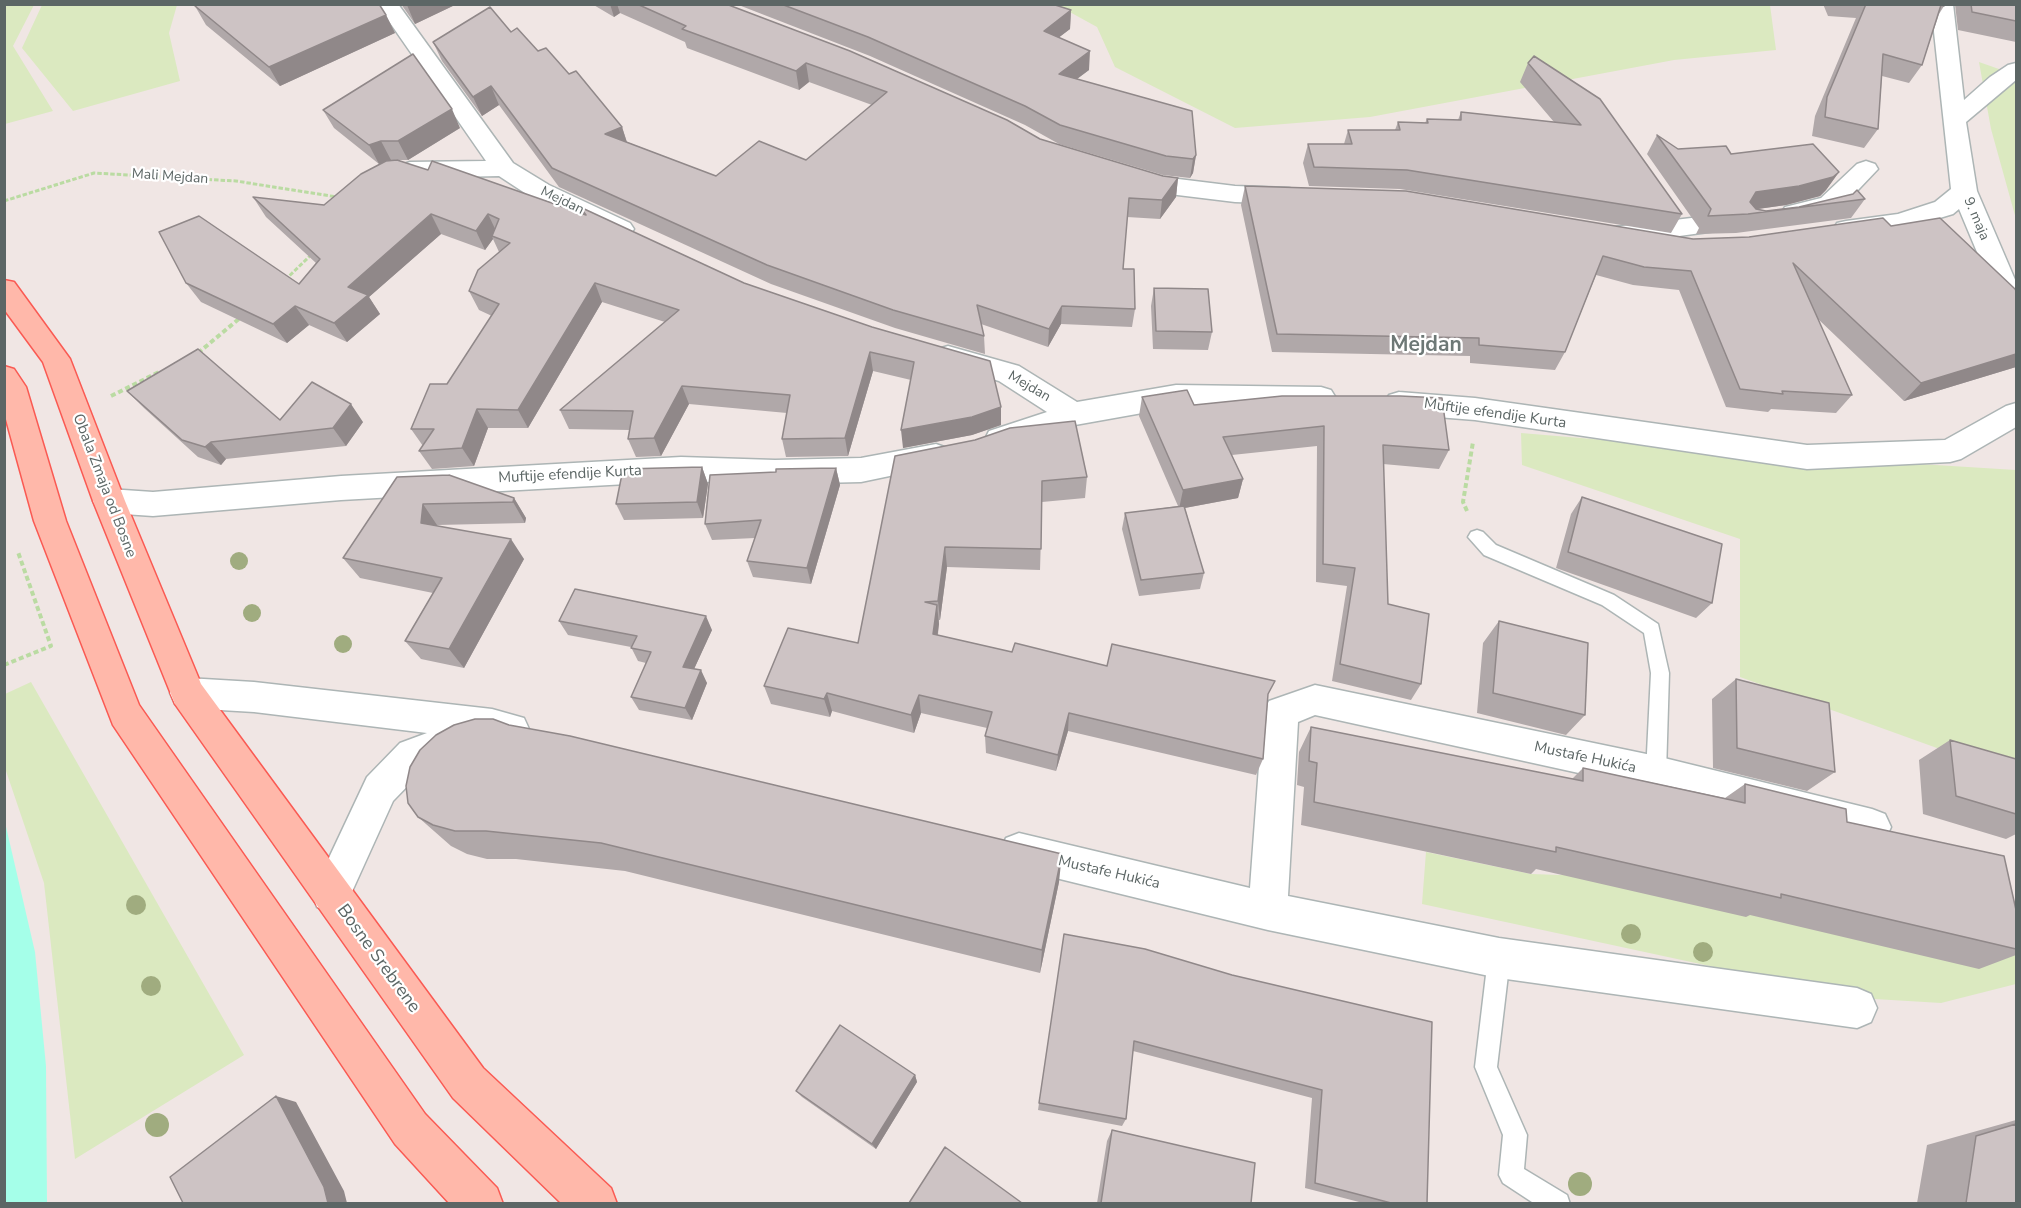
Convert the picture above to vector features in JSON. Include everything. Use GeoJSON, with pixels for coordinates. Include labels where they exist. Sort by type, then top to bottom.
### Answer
{"type":"FeatureCollection","features":[{"type":"Feature","properties":{"kind":"main road","name":"Obala Zmaja od Bosne"},"geometry":{"type":"LineString","coordinates":[[4,289],[56,359],[109,501],[187,693]]}},
{"type":"Feature","properties":{"kind":"main road"},"geometry":{"type":"LineString","coordinates":[[4,376],[12,387],[50,521],[125,714],[410,1129],[482,1203]]}},
{"type":"Feature","properties":{"kind":"main road","name":"Bosne Srebrene"},"geometry":{"type":"LineString","coordinates":[[187,693],[468,1083],[595,1203]]}},
{"type":"Feature","properties":{"kind":"street","name":"Mejdan"},"geometry":{"type":"LineString","coordinates":[[387,4],[504,168],[540,191],[644,240]]}},
{"type":"Feature","properties":{"kind":"street","name":"9. maja"},"geometry":{"type":"LineString","coordinates":[[1942,4],[1964,191],[2016,312]]}},
{"type":"Feature","properties":{"kind":"street"},"geometry":{"type":"LineString","coordinates":[[1954,120],[1998,82],[2016,70]]}},
{"type":"Feature","properties":{"kind":"street"},"geometry":{"type":"LineString","coordinates":[[391,170],[504,168]]}},
{"type":"Feature","properties":{"kind":"street"},"geometry":{"type":"LineString","coordinates":[[1108,170],[1161,185],[1235,194],[1310,197]]}},
{"type":"Feature","properties":{"kind":"street"},"geometry":{"type":"LineString","coordinates":[[1748,242],[1681,246],[1603,234],[1677,220],[1786,215],[1830,204],[1866,170]]}},
{"type":"Feature","properties":{"kind":"street"},"geometry":{"type":"LineString","coordinates":[[1819,233],[1900,222],[1944,208],[1964,191]]}},
{"type":"Feature","properties":{"kind":"street","name":"Mejdan"},"geometry":{"type":"LineString","coordinates":[[930,350],[1009,373],[1073,414]]}},
{"type":"Feature","properties":{"kind":"street","name":"Muftije efendije Kurta"},"geometry":{"type":"LineString","coordinates":[[109,501],[153,504],[341,488],[681,469],[776,472],[861,470],[969,449],[1073,414],[1176,396],[1359,400],[1474,409],[1807,457],[1950,451],[2016,414]]}},
{"type":"Feature","properties":{"kind":"street"},"geometry":{"type":"LineString","coordinates":[[187,693],[254,697],[492,724],[538,736]]}},
{"type":"Feature","properties":{"kind":"street","name":"Mustafe Hukića"},"geometry":{"type":"LineString","coordinates":[[1268,911],[1281,712],[1315,699],[1656,773],[1872,827]]}},
{"type":"Feature","properties":{"kind":"street"},"geometry":{"type":"LineString","coordinates":[[331,894],[380,789],[413,755],[492,724]]}},
{"type":"Feature","properties":{"kind":"street","name":"Mustafe Hukića"},"geometry":{"type":"LineString","coordinates":[[990,844],[1268,911],[1499,958],[1857,1008]]}},
{"type":"Feature","properties":{"kind":"lane"},"geometry":{"type":"LineString","coordinates":[[1477,537],[1490,550],[1608,600],[1652,629],[1660,673],[1656,773]]}},
{"type":"Feature","properties":{"kind":"lane"},"geometry":{"type":"LineString","coordinates":[[1499,958],[1486,1066],[1515,1135],[1511,1175],[1558,1203]]}},
{"type":"Feature","properties":{"kind":"path","name":"Mali Mejdan"},"geometry":{"type":"LineString","coordinates":[[4,201],[94,173],[236,181],[339,197],[339,206]]}},
{"type":"Feature","properties":{"kind":"path"},"geometry":{"type":"LineString","coordinates":[[280,284],[320,246]]}},
{"type":"Feature","properties":{"kind":"path"},"geometry":{"type":"LineString","coordinates":[[192,356],[202,351],[246,313]]}},
{"type":"Feature","properties":{"kind":"path"},"geometry":{"type":"LineString","coordinates":[[111,396],[162,371]]}},
{"type":"Feature","properties":{"kind":"path"},"geometry":{"type":"LineString","coordinates":[[1474,409],[1473,453],[1463,502],[1477,537]]}},
{"type":"Feature","properties":{"kind":"path"},"geometry":{"type":"LineString","coordinates":[[4,665],[51,646],[16,546]]}},
{"type":"Feature","properties":{"kind":"shaded area"},"geometry":{"type":"Polygon","coordinates":[[[5,4],[34,5],[13,46],[53,111],[5,124],[5,4]]]}},
{"type":"Feature","properties":{"kind":"shaded area"},"geometry":{"type":"Polygon","coordinates":[[[42,5],[177,5],[169,33],[180,81],[73,111],[22,48],[42,5]]]}},
{"type":"Feature","properties":{"kind":"shaded area"},"geometry":{"type":"Polygon","coordinates":[[[1057,5],[1770,5],[1776,50],[1674,60],[1370,117],[1235,128],[1115,67],[1097,27],[1057,5]]]}},
{"type":"Feature","properties":{"kind":"shaded area"},"geometry":{"type":"Polygon","coordinates":[[[1979,62],[2016,75],[2016,219],[1991,129],[1979,62]]]}},
{"type":"Feature","properties":{"kind":"shaded area"},"geometry":{"type":"Polygon","coordinates":[[[1521,433],[1807,457],[2016,470],[2016,803],[1973,761],[1740,677],[1740,539],[1522,465],[1521,433]]]}},
{"type":"Feature","properties":{"kind":"shaded area"},"geometry":{"type":"Polygon","coordinates":[[[31,682],[244,1055],[75,1159],[44,883],[5,768],[5,694],[31,682]]]}},
{"type":"Feature","properties":{"kind":"shaded area"},"geometry":{"type":"Polygon","coordinates":[[[4,818],[35,952],[46,1066],[47,1203],[5,1203],[4,818]]]}},
{"type":"Feature","properties":{"kind":"shaded area"},"geometry":{"type":"Polygon","coordinates":[[[1736,830],[2016,908],[2016,984],[1941,1003],[1858,998],[1422,904],[1426,852],[1531,874],[1560,875],[1736,830]]]}},
{"type":"Feature","properties":{"kind":"building"},"geometry":{"type":"Polygon","coordinates":[[[201,4],[379,4],[386,15],[269,67],[195,6],[201,4]]]}},
{"type":"Feature","properties":{"kind":"building"},"geometry":{"type":"Polygon","coordinates":[[[637,4],[726,4],[850,51],[1007,120],[1040,139],[1163,176],[1178,178],[1162,200],[1129,198],[1123,269],[1134,269],[1135,309],[1062,306],[1049,329],[977,305],[984,336],[893,310],[767,265],[552,168],[491,86],[473,97],[433,42],[490,7],[511,32],[517,28],[538,51],[546,48],[569,74],[576,71],[622,127],[605,134],[716,176],[759,141],[806,160],[887,92],[806,63],[796,71],[682,29],[686,26],[637,4]]]}},
{"type":"Feature","properties":{"kind":"building"},"geometry":{"type":"Polygon","coordinates":[[[781,4],[1052,4],[1071,10],[1044,31],[1090,51],[1059,74],[1192,111],[1196,155],[1193,159],[1166,156],[1060,125],[1025,106],[868,37],[781,4]]]}},
{"type":"Feature","properties":{"kind":"building"},"geometry":{"type":"Polygon","coordinates":[[[1866,4],[1944,4],[1944,6],[1941,5],[1922,65],[1883,54],[1878,129],[1825,117],[1827,97],[1866,4]]]}},
{"type":"Feature","properties":{"kind":"building"},"geometry":{"type":"Polygon","coordinates":[[[1971,4],[2016,4],[2016,21],[1972,12],[1971,4]]]}},
{"type":"Feature","properties":{"kind":"building"},"geometry":{"type":"Polygon","coordinates":[[[413,54],[452,109],[398,141],[381,141],[369,145],[323,110],[413,54]]]}},
{"type":"Feature","properties":{"kind":"building"},"geometry":{"type":"Polygon","coordinates":[[[1534,56],[1600,99],[1682,214],[1407,170],[1314,167],[1308,144],[1352,144],[1348,130],[1400,130],[1398,122],[1428,123],[1427,119],[1461,120],[1461,112],[1581,125],[1528,63],[1534,56]]]}},
{"type":"Feature","properties":{"kind":"building"},"geometry":{"type":"Polygon","coordinates":[[[1657,135],[1678,149],[1726,146],[1731,154],[1813,144],[1839,172],[1833,177],[1799,186],[1756,192],[1750,202],[1756,209],[1766,211],[1799,207],[1853,194],[1857,190],[1865,199],[1748,214],[1708,216],[1711,209],[1657,135]]]}},
{"type":"Feature","properties":{"kind":"building"},"geometry":{"type":"Polygon","coordinates":[[[397,160],[428,170],[432,161],[586,215],[580,207],[744,283],[872,327],[990,361],[1001,407],[972,417],[901,430],[914,362],[870,352],[845,438],[782,439],[790,395],[682,386],[654,438],[628,439],[633,411],[560,410],[679,310],[595,283],[518,410],[477,409],[462,448],[419,451],[434,429],[411,429],[430,384],[447,384],[499,304],[469,291],[478,270],[510,243],[492,236],[499,219],[488,214],[476,231],[431,214],[348,287],[368,295],[334,323],[295,306],[273,324],[186,283],[159,232],[199,216],[299,284],[320,259],[253,197],[324,205],[361,174],[386,161],[397,160]]]}},
{"type":"Feature","properties":{"kind":"building"},"geometry":{"type":"Polygon","coordinates":[[[1245,186],[1406,191],[1693,239],[1749,237],[1883,218],[1891,226],[1940,218],[2015,289],[2016,354],[1921,383],[1793,263],[1852,395],[1782,391],[1783,394],[1740,389],[1691,271],[1644,267],[1603,256],[1565,352],[1479,345],[1479,338],[1277,334],[1245,186]]]}},
{"type":"Feature","properties":{"kind":"building"},"geometry":{"type":"Polygon","coordinates":[[[1154,288],[1208,289],[1212,332],[1156,331],[1154,288]]]}},
{"type":"Feature","properties":{"kind":"building"},"geometry":{"type":"Polygon","coordinates":[[[198,349],[280,420],[312,382],[351,404],[333,428],[211,442],[205,447],[182,440],[127,391],[198,349]]]}},
{"type":"Feature","properties":{"kind":"building"},"geometry":{"type":"Polygon","coordinates":[[[1187,390],[1194,405],[1282,396],[1442,398],[1449,450],[1383,445],[1388,604],[1429,614],[1421,684],[1340,664],[1355,568],[1323,564],[1324,426],[1223,437],[1243,479],[1183,490],[1142,397],[1187,390]]]}},
{"type":"Feature","properties":{"kind":"building"},"geometry":{"type":"Polygon","coordinates":[[[1075,421],[1087,477],[1042,481],[1041,549],[945,547],[938,601],[925,602],[937,605],[933,634],[1012,652],[1015,643],[1107,666],[1112,644],[1275,681],[1268,694],[1263,759],[1069,713],[1058,755],[985,736],[992,712],[919,695],[911,715],[827,693],[824,699],[764,686],[788,628],[858,643],[895,456],[975,440],[1010,428],[1075,421]]]}},
{"type":"Feature","properties":{"kind":"building"},"geometry":{"type":"Polygon","coordinates":[[[702,467],[697,502],[616,504],[623,469],[702,467]]]}},
{"type":"Feature","properties":{"kind":"building"},"geometry":{"type":"Polygon","coordinates":[[[836,468],[807,568],[747,561],[761,520],[705,524],[710,475],[776,472],[776,469],[836,468]]]}},
{"type":"Feature","properties":{"kind":"building"},"geometry":{"type":"Polygon","coordinates":[[[449,475],[514,498],[513,502],[423,504],[421,523],[511,539],[449,649],[405,641],[442,578],[343,558],[397,477],[449,475]]]}},
{"type":"Feature","properties":{"kind":"building"},"geometry":{"type":"Polygon","coordinates":[[[1582,497],[1722,544],[1712,603],[1568,552],[1582,497]]]}},
{"type":"Feature","properties":{"kind":"building"},"geometry":{"type":"Polygon","coordinates":[[[1184,506],[1204,573],[1141,580],[1125,513],[1184,506]]]}},
{"type":"Feature","properties":{"kind":"building"},"geometry":{"type":"Polygon","coordinates":[[[575,589],[706,616],[683,667],[701,670],[685,708],[631,697],[651,652],[631,648],[637,636],[559,621],[575,589]]]}},
{"type":"Feature","properties":{"kind":"building"},"geometry":{"type":"Polygon","coordinates":[[[1499,621],[1588,643],[1585,715],[1493,693],[1499,621]]]}},
{"type":"Feature","properties":{"kind":"building"},"geometry":{"type":"Polygon","coordinates":[[[1736,679],[1829,703],[1835,772],[1737,748],[1736,679]]]}},
{"type":"Feature","properties":{"kind":"building"},"geometry":{"type":"Polygon","coordinates":[[[475,719],[493,719],[509,725],[570,736],[1062,854],[1042,950],[601,843],[486,831],[455,831],[433,825],[418,817],[408,803],[406,786],[410,767],[420,750],[436,735],[454,725],[475,719]]]}},
{"type":"Feature","properties":{"kind":"building"},"geometry":{"type":"Polygon","coordinates":[[[1311,727],[1583,781],[1583,768],[1745,803],[1745,784],[1846,809],[1847,822],[2004,856],[2016,910],[2016,949],[1781,894],[1781,898],[1556,847],[1556,852],[1314,802],[1317,763],[1309,761],[1311,727]]]}},
{"type":"Feature","properties":{"kind":"building"},"geometry":{"type":"Polygon","coordinates":[[[1950,740],[2016,759],[2016,814],[1956,796],[1950,740]]]}},
{"type":"Feature","properties":{"kind":"building"},"geometry":{"type":"Polygon","coordinates":[[[1064,934],[1145,949],[1232,975],[1432,1022],[1427,1203],[1391,1203],[1315,1183],[1322,1090],[1134,1041],[1126,1119],[1039,1103],[1064,934]]]}},
{"type":"Feature","properties":{"kind":"building"},"geometry":{"type":"Polygon","coordinates":[[[840,1025],[915,1075],[872,1144],[796,1091],[840,1025]]]}},
{"type":"Feature","properties":{"kind":"building"},"geometry":{"type":"Polygon","coordinates":[[[276,1096],[324,1187],[328,1203],[183,1203],[170,1177],[276,1096]]]}},
{"type":"Feature","properties":{"kind":"building"},"geometry":{"type":"Polygon","coordinates":[[[2016,1124],[2016,1203],[1966,1203],[1976,1136],[2016,1124]]]}},
{"type":"Feature","properties":{"kind":"building"},"geometry":{"type":"Polygon","coordinates":[[[1112,1130],[1255,1163],[1251,1203],[1101,1203],[1112,1130]]]}},
{"type":"Feature","properties":{"kind":"building"},"geometry":{"type":"Polygon","coordinates":[[[945,1147],[1022,1203],[909,1203],[945,1147]]]}},
{"type":"Feature","properties":{"kind":"district","name":"Mejdan"},"geometry":{"type":"Point","coordinates":[1426,346]}}]}
